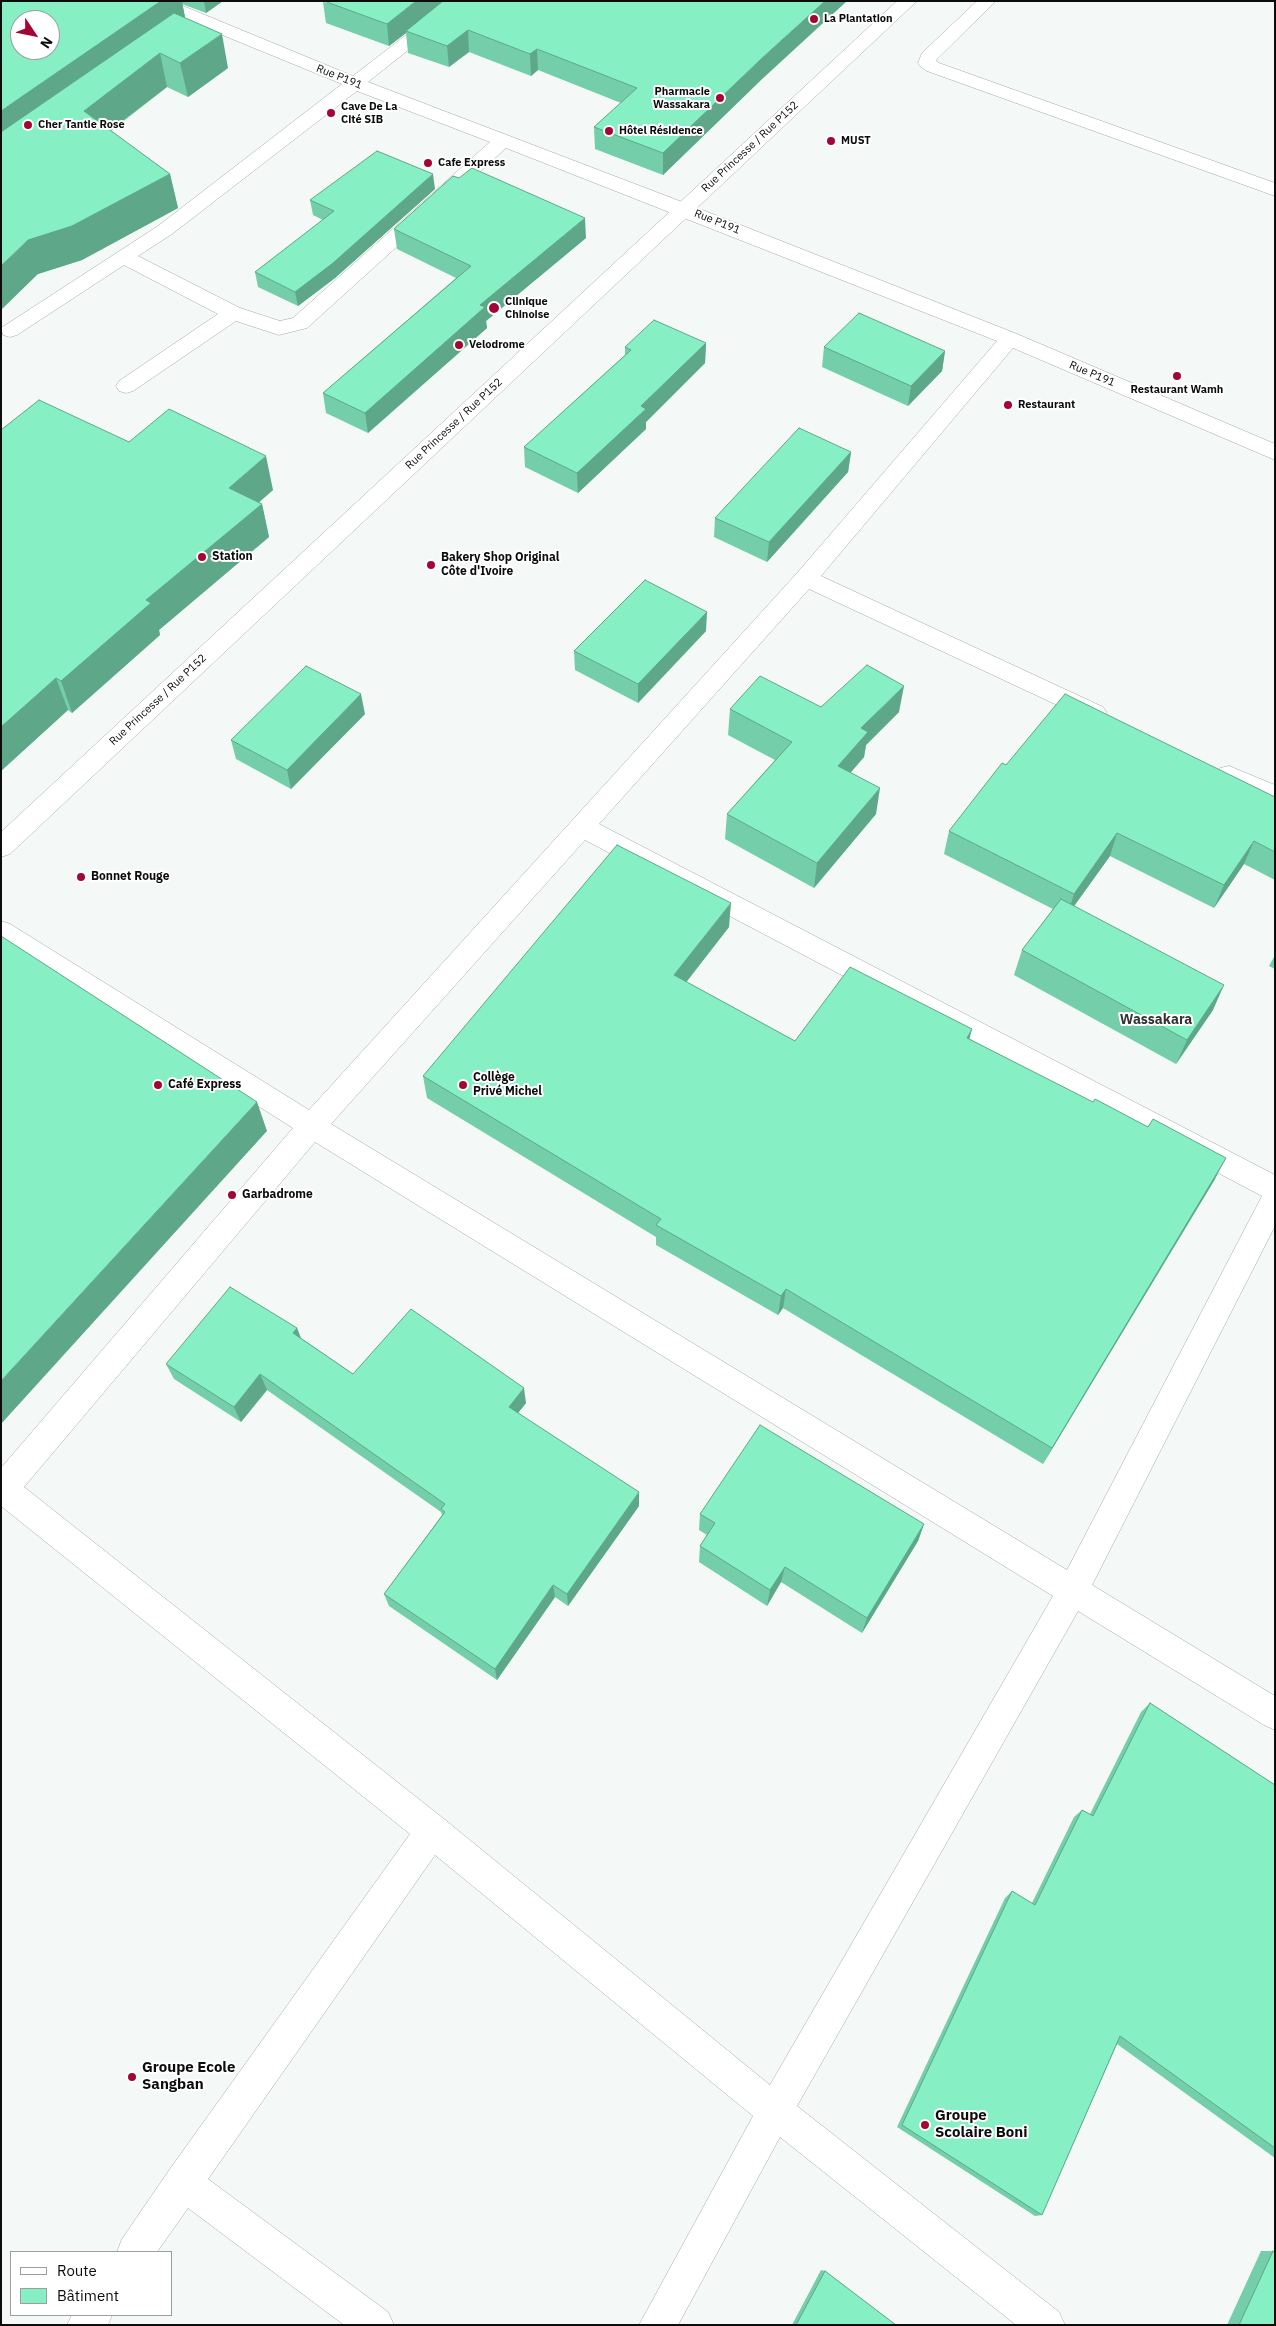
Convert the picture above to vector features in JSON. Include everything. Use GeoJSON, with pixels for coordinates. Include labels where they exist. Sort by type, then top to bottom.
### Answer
{"type":"FeatureCollection","features":[{"type":"Feature","properties":{"kind":"street","name":"Rue P191"},"geometry":{"type":"LineString","coordinates":[[155,1],[354,83],[683,209],[1010,339],[1275,453]]}},
{"type":"Feature","properties":{"kind":"street"},"geometry":{"type":"LineString","coordinates":[[10,330],[165,230],[460,1]]}},
{"type":"Feature","properties":{"kind":"street","name":"Rue Princesse / Rue P152"},"geometry":{"type":"LineString","coordinates":[[1,847],[908,1]]}},
{"type":"Feature","properties":{"kind":"street"},"geometry":{"type":"LineString","coordinates":[[987,1],[928,57],[927,63],[933,67],[1275,190]]}},
{"type":"Feature","properties":{"kind":"street"},"geometry":{"type":"LineString","coordinates":[[187,33],[204,21]]}},
{"type":"Feature","properties":{"kind":"street"},"geometry":{"type":"LineString","coordinates":[[124,257],[233,313],[279,328],[300,323],[503,140]]}},
{"type":"Feature","properties":{"kind":"street"},"geometry":{"type":"LineString","coordinates":[[126,386],[233,313]]}},
{"type":"Feature","properties":{"kind":"street"},"geometry":{"type":"LineString","coordinates":[[1010,339],[806,578],[584,827],[312,1126],[2,1490],[432,1831],[775,2111],[1046,2325]]}},
{"type":"Feature","properties":{"kind":"street"},"geometry":{"type":"LineString","coordinates":[[806,578],[1113,721]]}},
{"type":"Feature","properties":{"kind":"street"},"geometry":{"type":"LineString","coordinates":[[1212,767],[1275,796]]}},
{"type":"Feature","properties":{"kind":"street"},"geometry":{"type":"LineString","coordinates":[[584,827],[1275,1189]]}},
{"type":"Feature","properties":{"kind":"street"},"geometry":{"type":"LineString","coordinates":[[1,931],[312,1126],[1072,1592],[1275,1714]]}},
{"type":"Feature","properties":{"kind":"street"},"geometry":{"type":"LineString","coordinates":[[658,2325],[775,2111],[1072,1592],[1275,1198]]}},
{"type":"Feature","properties":{"kind":"street"},"geometry":{"type":"LineString","coordinates":[[136,2251],[432,1831]]}},
{"type":"Feature","properties":{"kind":"street"},"geometry":{"type":"LineString","coordinates":[[183,2182],[375,2325]]}},
{"type":"Feature","properties":{"kind":"building"},"geometry":{"type":"Polygon","coordinates":[[[1,1],[161,1],[1,111],[1,1]]]}},
{"type":"Feature","properties":{"kind":"building"},"geometry":{"type":"Polygon","coordinates":[[[324,1],[416,1],[387,24],[324,1]]]}},
{"type":"Feature","properties":{"kind":"building"},"geometry":{"type":"Polygon","coordinates":[[[443,1],[825,1],[663,153],[594,127],[637,88],[537,49],[530,54],[468,30],[447,46],[406,31],[443,1]]]}},
{"type":"Feature","properties":{"kind":"building"},"geometry":{"type":"Polygon","coordinates":[[[174,13],[222,34],[180,63],[160,53],[84,111],[170,174],[72,226],[28,240],[1,266],[1,132],[174,13]]]}},
{"type":"Feature","properties":{"kind":"building"},"geometry":{"type":"Polygon","coordinates":[[[377,151],[433,174],[333,263],[295,292],[255,272],[334,211],[310,200],[377,151]]]}},
{"type":"Feature","properties":{"kind":"building"},"geometry":{"type":"Polygon","coordinates":[[[472,168],[585,218],[480,305],[485,307],[365,413],[323,393],[471,266],[394,229],[453,176],[459,178],[472,168]]]}},
{"type":"Feature","properties":{"kind":"building"},"geometry":{"type":"Polygon","coordinates":[[[859,313],[945,351],[911,386],[824,347],[859,313]]]}},
{"type":"Feature","properties":{"kind":"building"},"geometry":{"type":"Polygon","coordinates":[[[654,320],[706,343],[641,406],[646,409],[577,473],[524,447],[631,350],[625,347],[654,320]]]}},
{"type":"Feature","properties":{"kind":"building"},"geometry":{"type":"Polygon","coordinates":[[[39,400],[129,442],[169,409],[266,456],[229,488],[262,504],[146,600],[151,603],[61,681],[56,678],[1,727],[1,430],[39,400]]]}},
{"type":"Feature","properties":{"kind":"building"},"geometry":{"type":"Polygon","coordinates":[[[799,428],[851,452],[769,542],[715,518],[799,428]]]}},
{"type":"Feature","properties":{"kind":"building"},"geometry":{"type":"Polygon","coordinates":[[[645,580],[707,612],[638,684],[574,651],[645,580]]]}},
{"type":"Feature","properties":{"kind":"building"},"geometry":{"type":"Polygon","coordinates":[[[867,665],[904,686],[861,728],[868,732],[838,766],[880,788],[817,863],[727,814],[792,742],[730,709],[760,676],[821,707],[867,665]]]}},
{"type":"Feature","properties":{"kind":"building"},"geometry":{"type":"Polygon","coordinates":[[[306,666],[361,694],[287,770],[231,740],[306,666]]]}},
{"type":"Feature","properties":{"kind":"building"},"geometry":{"type":"Polygon","coordinates":[[[1065,694],[1275,797],[1275,852],[1254,841],[1224,885],[1117,833],[1074,894],[949,831],[1002,763],[1006,765],[1065,694]]]}},
{"type":"Feature","properties":{"kind":"building"},"geometry":{"type":"Polygon","coordinates":[[[617,845],[731,903],[674,975],[795,1041],[850,967],[972,1029],[967,1038],[1093,1102],[1095,1099],[1148,1127],[1153,1119],[1226,1158],[1052,1448],[786,1289],[781,1296],[656,1225],[661,1219],[423,1076],[617,845]]]}},
{"type":"Feature","properties":{"kind":"building"},"geometry":{"type":"Polygon","coordinates":[[[1061,899],[1224,985],[1187,1040],[1022,950],[1061,899]]]}},
{"type":"Feature","properties":{"kind":"building"},"geometry":{"type":"Polygon","coordinates":[[[1,936],[257,1102],[1,1381],[1,936]]]}},
{"type":"Feature","properties":{"kind":"building"},"geometry":{"type":"Polygon","coordinates":[[[230,1287],[297,1328],[293,1333],[353,1374],[411,1309],[524,1388],[509,1407],[639,1492],[567,1594],[553,1585],[495,1669],[384,1594],[445,1512],[441,1509],[445,1504],[260,1374],[234,1407],[166,1364],[230,1287]]]}},
{"type":"Feature","properties":{"kind":"building"},"geometry":{"type":"Polygon","coordinates":[[[760,1425],[924,1524],[867,1618],[785,1567],[770,1590],[700,1546],[715,1523],[700,1514],[760,1425]]]}},
{"type":"Feature","properties":{"kind":"building"},"geometry":{"type":"Polygon","coordinates":[[[1150,1703],[1275,1785],[1275,2148],[1120,2036],[1042,2215],[902,2125],[1012,1891],[1035,1905],[1082,1810],[1093,1816],[1150,1703]]]}},
{"type":"Feature","properties":{"kind":"building"},"geometry":{"type":"Polygon","coordinates":[[[1273,2251],[1275,2253],[1275,2325],[1239,2325],[1273,2251]]]}},
{"type":"Feature","properties":{"kind":"building"},"geometry":{"type":"Polygon","coordinates":[[[825,2271],[896,2325],[796,2325],[825,2271]]]}},
{"type":"Feature","properties":{"kind":"place","name":"La Plantation"},"geometry":{"type":"Point","coordinates":[814,19]}},
{"type":"Feature","properties":{"kind":"place","name":"Pharmacie Wassakara"},"geometry":{"type":"Point","coordinates":[720,98]}},
{"type":"Feature","properties":{"kind":"place","name":"Cave De La Cité SIB"},"geometry":{"type":"Point","coordinates":[331,113]}},
{"type":"Feature","properties":{"kind":"place","name":"Cher Tantie Rose"},"geometry":{"type":"Point","coordinates":[28,125]}},
{"type":"Feature","properties":{"kind":"place","name":"Hôtel Résidence"},"geometry":{"type":"Point","coordinates":[609,131]}},
{"type":"Feature","properties":{"kind":"place","name":"MUST"},"geometry":{"type":"Point","coordinates":[831,141]}},
{"type":"Feature","properties":{"kind":"place","name":"Cafe Express"},"geometry":{"type":"Point","coordinates":[428,163]}},
{"type":"Feature","properties":{"kind":"place","name":"Clinique Chinoise"},"geometry":{"type":"Point","coordinates":[494,308]}},
{"type":"Feature","properties":{"kind":"place","name":"Velodrome"},"geometry":{"type":"Point","coordinates":[459,345]}},
{"type":"Feature","properties":{"kind":"place","name":"Restaurant Wamh"},"geometry":{"type":"Point","coordinates":[1177,376]}},
{"type":"Feature","properties":{"kind":"place","name":"Restaurant"},"geometry":{"type":"Point","coordinates":[1008,405]}},
{"type":"Feature","properties":{"kind":"place","name":"Station"},"geometry":{"type":"Point","coordinates":[202,557]}},
{"type":"Feature","properties":{"kind":"place","name":"Bakery Shop Original Côte d'Ivoire"},"geometry":{"type":"Point","coordinates":[431,565]}},
{"type":"Feature","properties":{"kind":"place","name":"Bonnet Rouge"},"geometry":{"type":"Point","coordinates":[81,877]}},
{"type":"Feature","properties":{"kind":"place","name":"Café Express"},"geometry":{"type":"Point","coordinates":[158,1085]}},
{"type":"Feature","properties":{"kind":"place","name":"Collège Privé Michel"},"geometry":{"type":"Point","coordinates":[463,1085]}},
{"type":"Feature","properties":{"kind":"place","name":"Garbadrome"},"geometry":{"type":"Point","coordinates":[232,1195]}},
{"type":"Feature","properties":{"kind":"place","name":"Groupe Ecole Sangban"},"geometry":{"type":"Point","coordinates":[132,2077]}},
{"type":"Feature","properties":{"kind":"place","name":"Groupe Scolaire Boni"},"geometry":{"type":"Point","coordinates":[925,2125]}},
{"type":"Feature","properties":{"kind":"district","name":"Wassakara"},"geometry":{"type":"Point","coordinates":[1156,1020]}}]}
